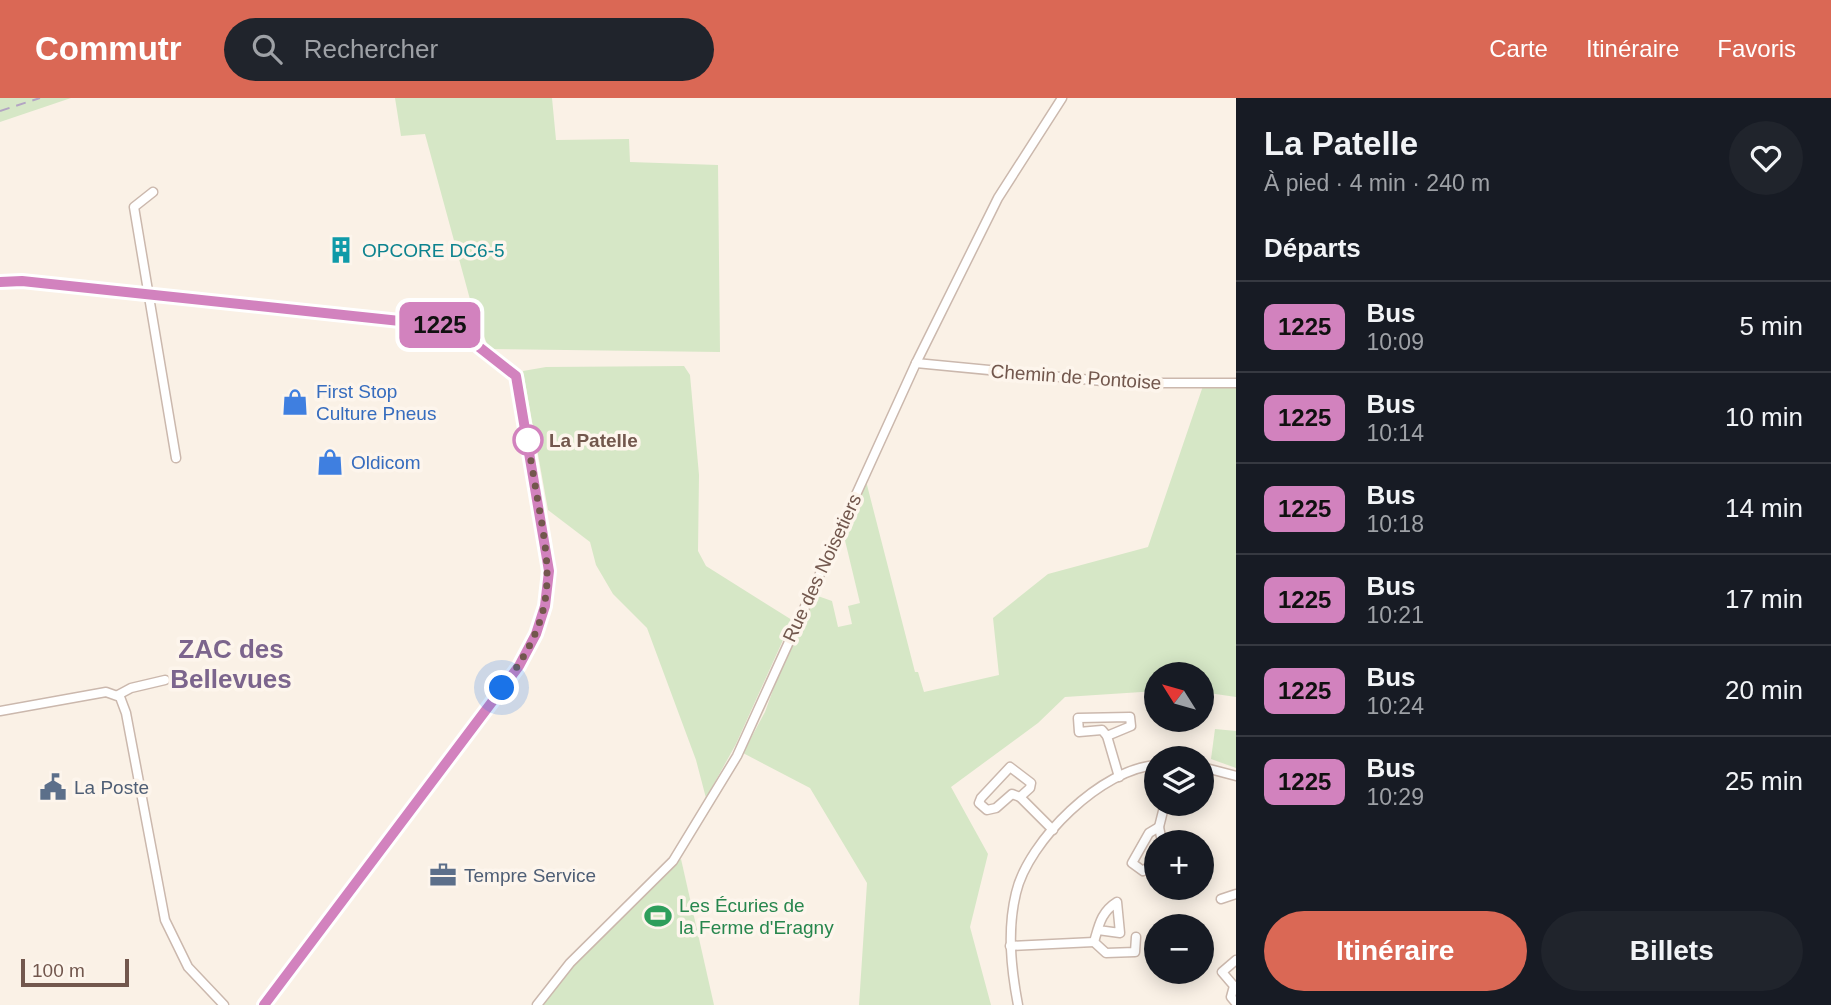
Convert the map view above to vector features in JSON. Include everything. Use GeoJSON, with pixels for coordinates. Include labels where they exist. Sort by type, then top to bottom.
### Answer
{"type":"FeatureCollection","features":[{"type":"Feature","properties":{"kind":"street","name":"Rue des Noisetiers"},"geometry":{"type":"LineString","coordinates":[[537,1005],[570,963],[673,861],[737,756],[916,363],[998,198],[1062,98]]}},
{"type":"Feature","properties":{"kind":"street"},"geometry":{"type":"LineString","coordinates":[[153,192],[134,207],[176,458]]}},
{"type":"Feature","properties":{"kind":"street"},"geometry":{"type":"LineString","coordinates":[[0,282],[466,328],[474,334],[479,347],[516,376],[549,571],[545,606],[523,660],[264,1005]]}},
{"type":"Feature","properties":{"kind":"street","name":"Chemin de Pontoise"},"geometry":{"type":"LineString","coordinates":[[916,363],[1123,383],[1236,383]]}},
{"type":"Feature","properties":{"kind":"street"},"geometry":{"type":"LineString","coordinates":[[0,711],[106,692],[118,695],[131,688],[165,680]]}},
{"type":"Feature","properties":{"kind":"street"},"geometry":{"type":"LineString","coordinates":[[118,695],[126,713],[164,920],[188,967],[224,1005]]}},
{"type":"Feature","properties":{"kind":"street"},"geometry":{"type":"LineString","coordinates":[[1108,736],[1131,726],[1130,717],[1078,718],[1079,732],[1102,730],[1108,736],[1119,777]]}},
{"type":"Feature","properties":{"kind":"street"},"geometry":{"type":"LineString","coordinates":[[1020,797],[1030,788],[1031,782],[1010,767],[993,783],[979,803],[990,811],[1012,794],[1020,797],[1053,830]]}},
{"type":"Feature","properties":{"kind":"street"},"geometry":{"type":"LineString","coordinates":[[1018,1005],[1010,946],[1016,890],[1038,846],[1081,801],[1119,777],[1144,769]]}},
{"type":"Feature","properties":{"kind":"street"},"geometry":{"type":"LineString","coordinates":[[1214,770],[1236,776]]}},
{"type":"Feature","properties":{"kind":"street"},"geometry":{"type":"LineString","coordinates":[[1160,830],[1162,816]]}},
{"type":"Feature","properties":{"kind":"street"},"geometry":{"type":"LineString","coordinates":[[1154,830],[1159,827]]}},
{"type":"Feature","properties":{"kind":"street"},"geometry":{"type":"LineString","coordinates":[[1144,842],[1132,863],[1144,870]]}},
{"type":"Feature","properties":{"kind":"street"},"geometry":{"type":"LineString","coordinates":[[1222,899],[1236,894]]}},
{"type":"Feature","properties":{"kind":"street"},"geometry":{"type":"LineString","coordinates":[[1094,942],[1098,929]]}},
{"type":"Feature","properties":{"kind":"street"},"geometry":{"type":"LineString","coordinates":[[1010,946],[1094,942],[1106,953],[1135,952],[1136,937]]}},
{"type":"Feature","properties":{"kind":"street"},"geometry":{"type":"LineString","coordinates":[[1236,960],[1222,972],[1234,986],[1232,1002],[1236,1003]]}},
{"type":"Feature","properties":{"kind":"green space"},"geometry":{"type":"Polygon","coordinates":[[[0,98],[71,98],[0,122],[0,98]]]}},
{"type":"Feature","properties":{"kind":"green space"},"geometry":{"type":"Polygon","coordinates":[[[395,98],[552,98],[556,140],[629,139],[630,162],[718,165],[720,352],[489,349],[471,303],[425,134],[401,136],[395,98]]]}},
{"type":"Feature","properties":{"kind":"green space"},"geometry":{"type":"Polygon","coordinates":[[[684,366],[690,375],[699,475],[698,551],[706,566],[792,620],[736,744],[706,798],[696,760],[647,628],[613,594],[596,565],[590,542],[548,510],[523,371],[546,367],[684,366]]]}},
{"type":"Feature","properties":{"kind":"green space"},"geometry":{"type":"Polygon","coordinates":[[[1204,383],[1236,384],[1236,697],[1214,694],[1214,662],[1144,662],[1144,692],[1065,697],[1038,723],[951,787],[988,854],[970,927],[991,1005],[859,1005],[867,883],[810,788],[743,753],[765,712],[799,618],[803,621],[815,595],[832,601],[838,627],[852,624],[848,606],[860,603],[843,532],[866,481],[915,672],[918,672],[924,692],[999,675],[993,618],[1048,574],[1148,547],[1204,383]]]}},
{"type":"Feature","properties":{"kind":"green space"},"geometry":{"type":"Polygon","coordinates":[[[1215,729],[1236,731],[1236,768],[1214,760],[1215,729]]]}},
{"type":"Feature","properties":{"kind":"green space","name":"Les Écuries de la Ferme d'Eragny"},"geometry":{"type":"Polygon","coordinates":[[[681,859],[714,1005],[543,1005],[570,966],[681,859]]]}},
{"type":"Feature","properties":{"kind":"railway"},"geometry":{"type":"LineString","coordinates":[[0,111],[40,98]]}},
{"type":"Feature","properties":{"kind":"bus line","name":"1225"},"geometry":{"type":"LineString","coordinates":[[0,282],[22,281],[466,328],[474,334],[479,347],[516,376],[549,571],[545,606],[536,634],[519,666],[264,1005]]}},
{"type":"Feature","properties":{"kind":"place","name":"OPCORE DC6-5"},"geometry":{"type":"Point","coordinates":[341,250]}},
{"type":"Feature","properties":{"kind":"place","name":"First Stop Culture Pneus"},"geometry":{"type":"Point","coordinates":[295,402]}},
{"type":"Feature","properties":{"kind":"place","name":"La Patelle"},"geometry":{"type":"Point","coordinates":[528,440]}},
{"type":"Feature","properties":{"kind":"place","name":"Oldicom"},"geometry":{"type":"Point","coordinates":[330,462]}},
{"type":"Feature","properties":{"kind":"place","name":"La Poste"},"geometry":{"type":"Point","coordinates":[53,787]}},
{"type":"Feature","properties":{"kind":"place","name":"Tempre Service"},"geometry":{"type":"Point","coordinates":[443,875]}},
{"type":"Feature","properties":{"kind":"place","name":"Les Écuries de la Ferme d'Eragny"},"geometry":{"type":"Point","coordinates":[658,916]}},
{"type":"Feature","properties":{"kind":"district","name":"ZAC des Bellevues"},"geometry":{"type":"Point","coordinates":[231,664]}},
{"type":"Feature","properties":{"kind":"route"},"geometry":{"type":"LineString","coordinates":[[502,688],[523,660],[536,634],[545,606],[549,571],[528,440]]}}]}
